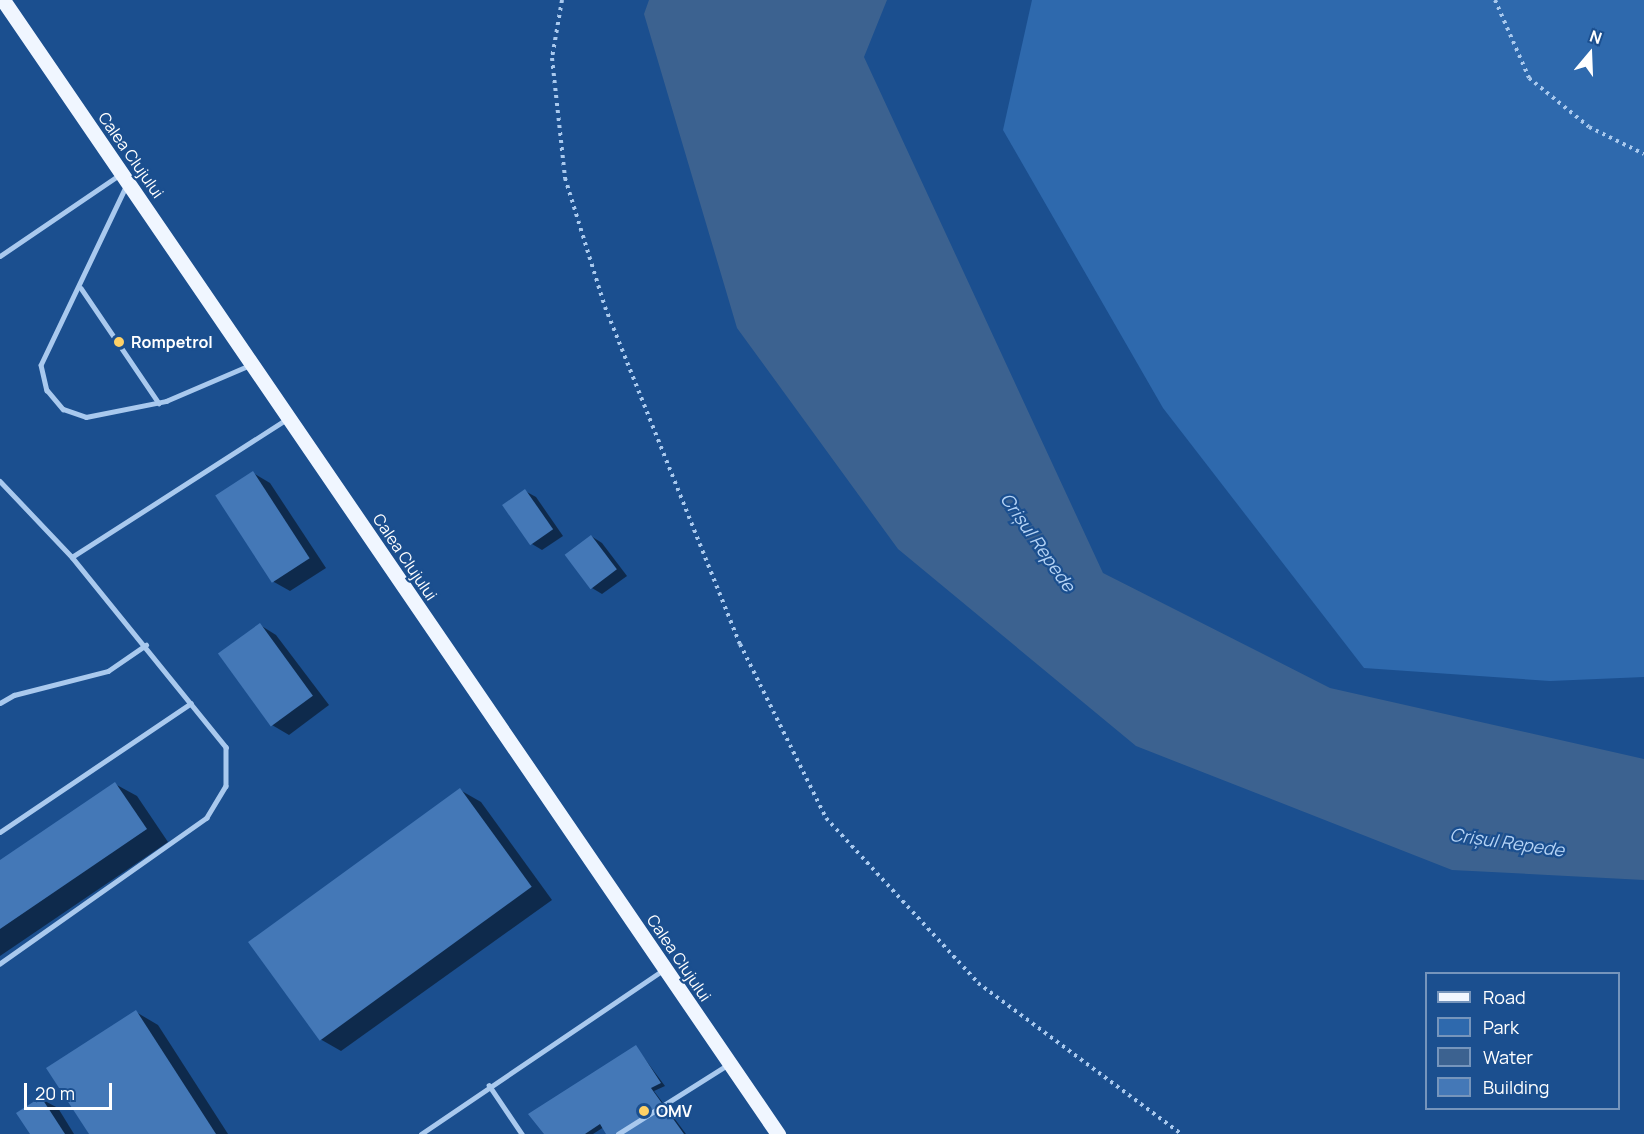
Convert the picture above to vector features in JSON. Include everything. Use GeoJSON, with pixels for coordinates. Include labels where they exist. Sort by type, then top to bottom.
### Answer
{"type":"FeatureCollection","features":[{"type":"Feature","properties":{"kind":"main road","name":"Calea Clujului"},"geometry":{"type":"LineString","coordinates":[[3,0],[778,1134]]}},
{"type":"Feature","properties":{"kind":"lane"},"geometry":{"type":"LineString","coordinates":[[0,256],[125,178]]}},
{"type":"Feature","properties":{"kind":"lane"},"geometry":{"type":"LineString","coordinates":[[125,178],[81,288],[41,365],[47,390],[63,409],[86,417],[159,403],[253,364]]}},
{"type":"Feature","properties":{"kind":"lane"},"geometry":{"type":"LineString","coordinates":[[81,288],[159,403]]}},
{"type":"Feature","properties":{"kind":"lane"},"geometry":{"type":"LineString","coordinates":[[72,557],[289,417]]}},
{"type":"Feature","properties":{"kind":"lane"},"geometry":{"type":"LineString","coordinates":[[0,481],[72,557],[146,645],[226,747],[226,786],[207,818],[0,964]]}},
{"type":"Feature","properties":{"kind":"lane"},"geometry":{"type":"LineString","coordinates":[[0,703],[14,695],[108,671],[146,645]]}},
{"type":"Feature","properties":{"kind":"lane"},"geometry":{"type":"LineString","coordinates":[[0,832],[191,703]]}},
{"type":"Feature","properties":{"kind":"lane"},"geometry":{"type":"LineString","coordinates":[[422,1134],[489,1085],[665,969]]}},
{"type":"Feature","properties":{"kind":"lane"},"geometry":{"type":"LineString","coordinates":[[618,1134],[729,1064]]}},
{"type":"Feature","properties":{"kind":"lane"},"geometry":{"type":"LineString","coordinates":[[489,1085],[522,1134]]}},
{"type":"Feature","properties":{"kind":"path"},"geometry":{"type":"LineString","coordinates":[[561,0],[552,58],[566,178],[604,307],[740,644],[826,818],[978,983],[1180,1134]]}},
{"type":"Feature","properties":{"kind":"path"},"geometry":{"type":"LineString","coordinates":[[1495,0],[1529,78],[1588,127],[1644,154]]}},
{"type":"Feature","properties":{"kind":"green space"},"geometry":{"type":"Polygon","coordinates":[[[1032,0],[1644,0],[1644,677],[1550,681],[1364,668],[1163,408],[1003,130],[1032,0]]]}},
{"type":"Feature","properties":{"kind":"water","name":"Crișul Repede"},"geometry":{"type":"Polygon","coordinates":[[[649,0],[887,0],[864,57],[1103,573],[1330,688],[1644,759],[1644,880],[1452,870],[1136,746],[898,549],[737,328],[644,14],[649,0]]]}},
{"type":"Feature","properties":{"kind":"building"},"geometry":{"type":"Polygon","coordinates":[[[253,471],[310,558],[272,583],[215,496],[253,471]]]}},
{"type":"Feature","properties":{"kind":"building"},"geometry":{"type":"Polygon","coordinates":[[[525,489],[553,529],[530,545],[502,505],[525,489]]]}},
{"type":"Feature","properties":{"kind":"building"},"geometry":{"type":"Polygon","coordinates":[[[591,535],[617,569],[591,589],[565,555],[591,535]]]}},
{"type":"Feature","properties":{"kind":"building"},"geometry":{"type":"Polygon","coordinates":[[[260,623],[313,696],[271,726],[218,654],[260,623]]]}},
{"type":"Feature","properties":{"kind":"building"},"geometry":{"type":"Polygon","coordinates":[[[115,782],[147,829],[0,929],[0,860],[115,782]]]}},
{"type":"Feature","properties":{"kind":"building"},"geometry":{"type":"Polygon","coordinates":[[[460,788],[532,887],[320,1041],[248,942],[460,788]]]}},
{"type":"Feature","properties":{"kind":"building"},"geometry":{"type":"Polygon","coordinates":[[[136,1010],[216,1134],[89,1134],[46,1068],[136,1010]]]}},
{"type":"Feature","properties":{"kind":"building"},"geometry":{"type":"Polygon","coordinates":[[[636,1045],[661,1083],[651,1088],[684,1134],[606,1134],[600,1124],[585,1134],[544,1134],[528,1114],[636,1045]]]}},
{"type":"Feature","properties":{"kind":"building"},"geometry":{"type":"Polygon","coordinates":[[[41,1097],[65,1134],[30,1134],[16,1113],[41,1097]]]}},
{"type":"Feature","properties":{"kind":"place","name":"Rompetrol"},"geometry":{"type":"Point","coordinates":[119,342]}},
{"type":"Feature","properties":{"kind":"place","name":"OMV"},"geometry":{"type":"Point","coordinates":[644,1111]}}]}
